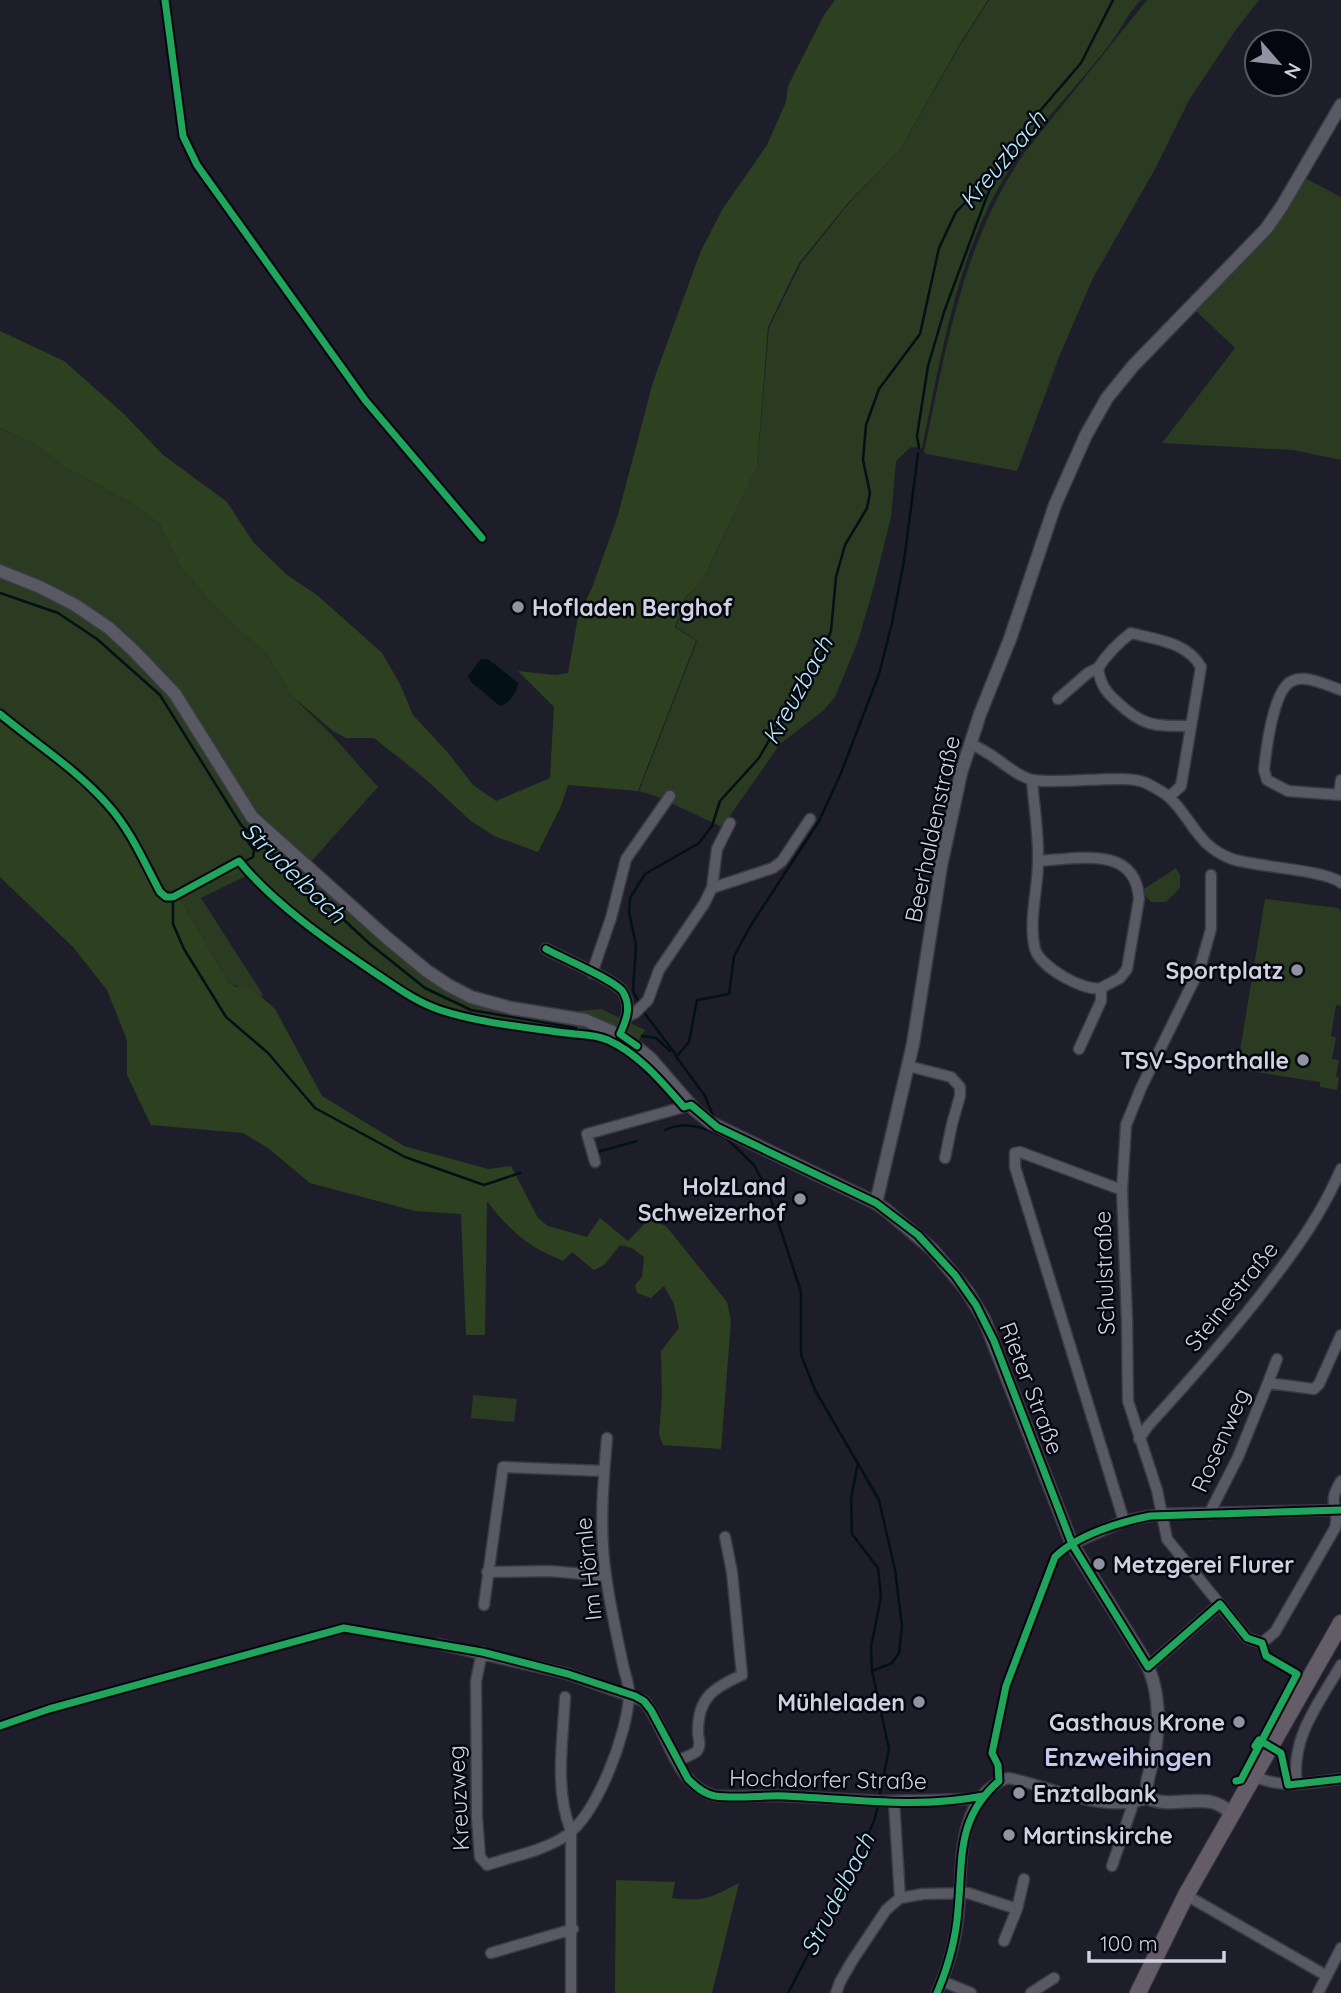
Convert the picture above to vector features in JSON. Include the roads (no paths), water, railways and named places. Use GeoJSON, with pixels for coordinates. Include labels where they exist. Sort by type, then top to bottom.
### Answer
{"type":"FeatureCollection","features":[{"type":"Feature","properties":{"kind":"main road"},"geometry":{"type":"LineString","coordinates":[[1138,1993],[1186,1895],[1341,1623]]}},
{"type":"Feature","properties":{"kind":"street","name":"Beerhaldenstraße"},"geometry":{"type":"LineString","coordinates":[[876,1203],[908,1066],[924,987],[942,866],[970,744],[1068,475],[1107,398],[1133,366],[1266,229],[1341,105]]}},
{"type":"Feature","properties":{"kind":"street","name":"Rieter Straße"},"geometry":{"type":"LineString","coordinates":[[0,571],[75,605],[109,628],[134,651],[174,694],[253,817],[387,938],[438,979],[471,997],[511,1008],[585,1020],[620,1034],[650,1058],[707,1120],[725,1132],[876,1203],[905,1224],[933,1250],[976,1305],[993,1341],[1072,1544],[1148,1667],[1155,1690],[1157,1723],[1154,1755],[1146,1787],[1148,1798]]}},
{"type":"Feature","properties":{"kind":"street"},"geometry":{"type":"LineString","coordinates":[[1058,699],[1088,673],[1098,668],[1116,645],[1131,633],[1185,648],[1195,655],[1201,667],[1181,786],[1169,797]]}},
{"type":"Feature","properties":{"kind":"street"},"geometry":{"type":"LineString","coordinates":[[1098,668],[1100,682],[1134,719],[1161,726],[1191,726]]}},
{"type":"Feature","properties":{"kind":"street"},"geometry":{"type":"LineString","coordinates":[[1341,690],[1300,679],[1285,685],[1274,710],[1264,770],[1267,780],[1288,791],[1340,795],[1341,780]]}},
{"type":"Feature","properties":{"kind":"street"},"geometry":{"type":"LineString","coordinates":[[970,744],[992,754],[1032,780],[1142,781],[1169,797],[1202,841],[1214,851],[1249,864],[1340,880]]}},
{"type":"Feature","properties":{"kind":"street"},"geometry":{"type":"LineString","coordinates":[[1032,780],[1038,861],[1034,923],[1036,951],[1040,959],[1051,968],[1084,988],[1101,988],[1120,978],[1126,969],[1137,911],[1138,888],[1131,873],[1110,859],[1038,861]]}},
{"type":"Feature","properties":{"kind":"street"},"geometry":{"type":"LineString","coordinates":[[592,973],[611,918],[626,859],[670,796]]}},
{"type":"Feature","properties":{"kind":"street"},"geometry":{"type":"LineString","coordinates":[[712,888],[773,868],[782,861],[810,819]]}},
{"type":"Feature","properties":{"kind":"street"},"geometry":{"type":"LineString","coordinates":[[620,1034],[632,1015],[648,1000],[659,970],[704,904],[712,888],[715,856],[730,823]]}},
{"type":"Feature","properties":{"kind":"street","name":"Schulstraße"},"geometry":{"type":"LineString","coordinates":[[1211,875],[1211,929],[1200,968],[1131,1108],[1124,1141],[1122,1190],[1128,1401],[1157,1490],[1167,1539],[1247,1638],[1262,1643],[1275,1632],[1335,1528],[1338,1510]]}},
{"type":"Feature","properties":{"kind":"street"},"geometry":{"type":"LineString","coordinates":[[546,949],[621,990],[632,1015]]}},
{"type":"Feature","properties":{"kind":"street"},"geometry":{"type":"LineString","coordinates":[[1079,1049],[1101,1001],[1101,988]]}},
{"type":"Feature","properties":{"kind":"street"},"geometry":{"type":"LineString","coordinates":[[908,1066],[951,1077],[960,1087],[945,1158]]}},
{"type":"Feature","properties":{"kind":"street"},"geometry":{"type":"LineString","coordinates":[[593,1156],[587,1134],[691,1105]]}},
{"type":"Feature","properties":{"kind":"street"},"geometry":{"type":"LineString","coordinates":[[1122,1190],[1015,1153],[1015,1167],[1124,1521]]}},
{"type":"Feature","properties":{"kind":"street","name":"Steinestraße"},"geometry":{"type":"LineString","coordinates":[[1139,1439],[1252,1308],[1310,1231],[1325,1206],[1341,1169]]}},
{"type":"Feature","properties":{"kind":"street","name":"Rosenweg"},"geometry":{"type":"LineString","coordinates":[[1268,1383],[1314,1389],[1319,1384],[1341,1335]]}},
{"type":"Feature","properties":{"kind":"street","name":"Rosenweg"},"geometry":{"type":"LineString","coordinates":[[1209,1514],[1238,1457],[1277,1359]]}},
{"type":"Feature","properties":{"kind":"street","name":"Im Hörnle"},"geometry":{"type":"LineString","coordinates":[[607,1438],[602,1546],[630,1694]]}},
{"type":"Feature","properties":{"kind":"street"},"geometry":{"type":"LineString","coordinates":[[484,1605],[503,1467],[604,1471]]}},
{"type":"Feature","properties":{"kind":"street"},"geometry":{"type":"LineString","coordinates":[[1338,1510],[1332,1501],[1341,1480]]}},
{"type":"Feature","properties":{"kind":"street"},"geometry":{"type":"LineString","coordinates":[[1072,1544],[1124,1521],[1160,1514],[1338,1510]]}},
{"type":"Feature","properties":{"kind":"street"},"geometry":{"type":"LineString","coordinates":[[677,1761],[697,1751],[699,1718],[711,1691],[742,1675],[732,1572],[725,1537]]}},
{"type":"Feature","properties":{"kind":"street"},"geometry":{"type":"LineString","coordinates":[[487,1572],[550,1571],[606,1576]]}},
{"type":"Feature","properties":{"kind":"street"},"geometry":{"type":"LineString","coordinates":[[1148,1667],[1220,1604]]}},
{"type":"Feature","properties":{"kind":"street","name":"Hochdorfer Straße"},"geometry":{"type":"LineString","coordinates":[[438,1644],[568,1674],[644,1701],[688,1779],[697,1788],[716,1796],[782,1796],[869,1801],[970,1799],[983,1796]]}},
{"type":"Feature","properties":{"kind":"street","name":"Kreuzweg"},"geometry":{"type":"LineString","coordinates":[[482,1652],[476,1681],[477,1818],[480,1857],[487,1865],[546,1846],[571,1831],[598,1795],[611,1766],[625,1722],[630,1694]]}},
{"type":"Feature","properties":{"kind":"street"},"geometry":{"type":"LineString","coordinates":[[1297,1784],[1296,1755],[1300,1737],[1341,1665]]}},
{"type":"Feature","properties":{"kind":"street"},"geometry":{"type":"LineString","coordinates":[[565,1697],[561,1783],[565,1815],[571,1831],[571,1993]]}},
{"type":"Feature","properties":{"kind":"street"},"geometry":{"type":"LineString","coordinates":[[1254,1776],[1274,1784],[1341,1779]]}},
{"type":"Feature","properties":{"kind":"street"},"geometry":{"type":"LineString","coordinates":[[937,1993],[955,1933],[961,1857],[967,1822],[983,1796],[999,1781],[1008,1778],[1076,1797],[1133,1804],[1148,1798],[1158,1802],[1207,1801],[1222,1806],[1231,1814]]}},
{"type":"Feature","properties":{"kind":"street"},"geometry":{"type":"LineString","coordinates":[[888,1801],[900,1898]]}},
{"type":"Feature","properties":{"kind":"street"},"geometry":{"type":"LineString","coordinates":[[1112,1866],[1133,1804]]}},
{"type":"Feature","properties":{"kind":"street"},"geometry":{"type":"LineString","coordinates":[[1004,1941],[1017,1909],[1024,1879]]}},
{"type":"Feature","properties":{"kind":"street"},"geometry":{"type":"LineString","coordinates":[[836,1993],[852,1961],[886,1910],[900,1898],[923,1894],[968,1894],[1017,1909]]}},
{"type":"Feature","properties":{"kind":"street"},"geometry":{"type":"LineString","coordinates":[[1186,1895],[1327,1976]]}},
{"type":"Feature","properties":{"kind":"street"},"geometry":{"type":"LineString","coordinates":[[491,1953],[573,1929]]}},
{"type":"Feature","properties":{"kind":"street"},"geometry":{"type":"LineString","coordinates":[[1318,1993],[1341,1948]]}},
{"type":"Feature","properties":{"kind":"street"},"geometry":{"type":"LineString","coordinates":[[1031,1993],[1054,1978]]}},
{"type":"Feature","properties":{"kind":"street"},"geometry":{"type":"LineString","coordinates":[[942,1981],[971,1993]]}},
{"type":"Feature","properties":{"kind":"waterway","name":"Kreuzbach"},"geometry":{"type":"LineString","coordinates":[[640,1005],[633,991],[636,945],[629,912],[630,898],[645,874],[699,843],[712,826],[720,801],[759,758],[822,653],[831,631],[836,577],[845,545],[867,508],[870,493],[863,460],[866,425],[879,389],[920,334],[939,248],[956,212],[1001,166],[1033,119],[1081,63],[1113,0]]}},
{"type":"Feature","properties":{"kind":"waterway"},"geometry":{"type":"LineString","coordinates":[[919,448],[917,436],[928,366],[944,312],[999,169]]}},
{"type":"Feature","properties":{"kind":"waterway"},"geometry":{"type":"LineString","coordinates":[[643,1011],[677,1056],[689,1042],[697,1000],[729,994],[734,956],[751,925],[819,821],[841,773],[879,674],[904,561],[918,454]]}},
{"type":"Feature","properties":{"kind":"waterway","name":"Strudelbach"},"geometry":{"type":"LineString","coordinates":[[0,593],[58,613],[97,639],[160,695],[241,825],[370,944],[425,988],[471,1010],[576,1028]]}},
{"type":"Feature","properties":{"kind":"waterway"},"geometry":{"type":"LineString","coordinates":[[252,835],[248,842],[254,850],[253,857],[173,900],[173,924],[184,949],[226,1017],[268,1053],[315,1108],[405,1157],[484,1185],[520,1173]]}},
{"type":"Feature","properties":{"kind":"waterway","name":"Strudelbach"},"geometry":{"type":"LineString","coordinates":[[642,1036],[656,1038],[670,1051]]}},
{"type":"Feature","properties":{"kind":"waterway","name":"Strudelbach"},"geometry":{"type":"LineString","coordinates":[[675,1055],[705,1096],[714,1118]]}},
{"type":"Feature","properties":{"kind":"waterway"},"geometry":{"type":"LineString","coordinates":[[665,1130],[688,1125],[724,1137]]}},
{"type":"Feature","properties":{"kind":"waterway","name":"Strudelbach"},"geometry":{"type":"LineString","coordinates":[[724,1136],[754,1165],[769,1194],[801,1292],[801,1355],[815,1390],[879,1500],[895,1570],[902,1626],[899,1653],[892,1663],[872,1671]]}},
{"type":"Feature","properties":{"kind":"waterway"},"geometry":{"type":"LineString","coordinates":[[597,1152],[637,1141]]}},
{"type":"Feature","properties":{"kind":"waterway","name":"Strudelbach"},"geometry":{"type":"LineString","coordinates":[[858,1462],[851,1499],[852,1534],[878,1568],[881,1597],[871,1647],[872,1671],[889,1749],[879,1799]]}},
{"type":"Feature","properties":{"kind":"waterway","name":"Strudelbach"},"geometry":{"type":"LineString","coordinates":[[788,1993],[847,1880],[874,1821],[878,1806]]}},
{"type":"Feature","properties":{"kind":"place","name":"Hofladen Berghof"},"geometry":{"type":"Point","coordinates":[518,607]}},
{"type":"Feature","properties":{"kind":"place","name":"Sportplatz"},"geometry":{"type":"Point","coordinates":[1297,970]}},
{"type":"Feature","properties":{"kind":"place","name":"TSV-Sporthalle"},"geometry":{"type":"Point","coordinates":[1303,1060]}},
{"type":"Feature","properties":{"kind":"place","name":"HolzLand Schweizerhof"},"geometry":{"type":"Point","coordinates":[800,1199]}},
{"type":"Feature","properties":{"kind":"place","name":"Metzgerei Flurer"},"geometry":{"type":"Point","coordinates":[1099,1564]}},
{"type":"Feature","properties":{"kind":"place","name":"Mühleladen"},"geometry":{"type":"Point","coordinates":[919,1702]}},
{"type":"Feature","properties":{"kind":"place","name":"Gasthaus Krone"},"geometry":{"type":"Point","coordinates":[1239,1722]}},
{"type":"Feature","properties":{"kind":"place","name":"Enztalbank"},"geometry":{"type":"Point","coordinates":[1019,1793]}},
{"type":"Feature","properties":{"kind":"place","name":"Martinskirche"},"geometry":{"type":"Point","coordinates":[1009,1835]}},
{"type":"Feature","properties":{"kind":"district","name":"Enzweihingen"},"geometry":{"type":"Point","coordinates":[1128,1756]}}]}
